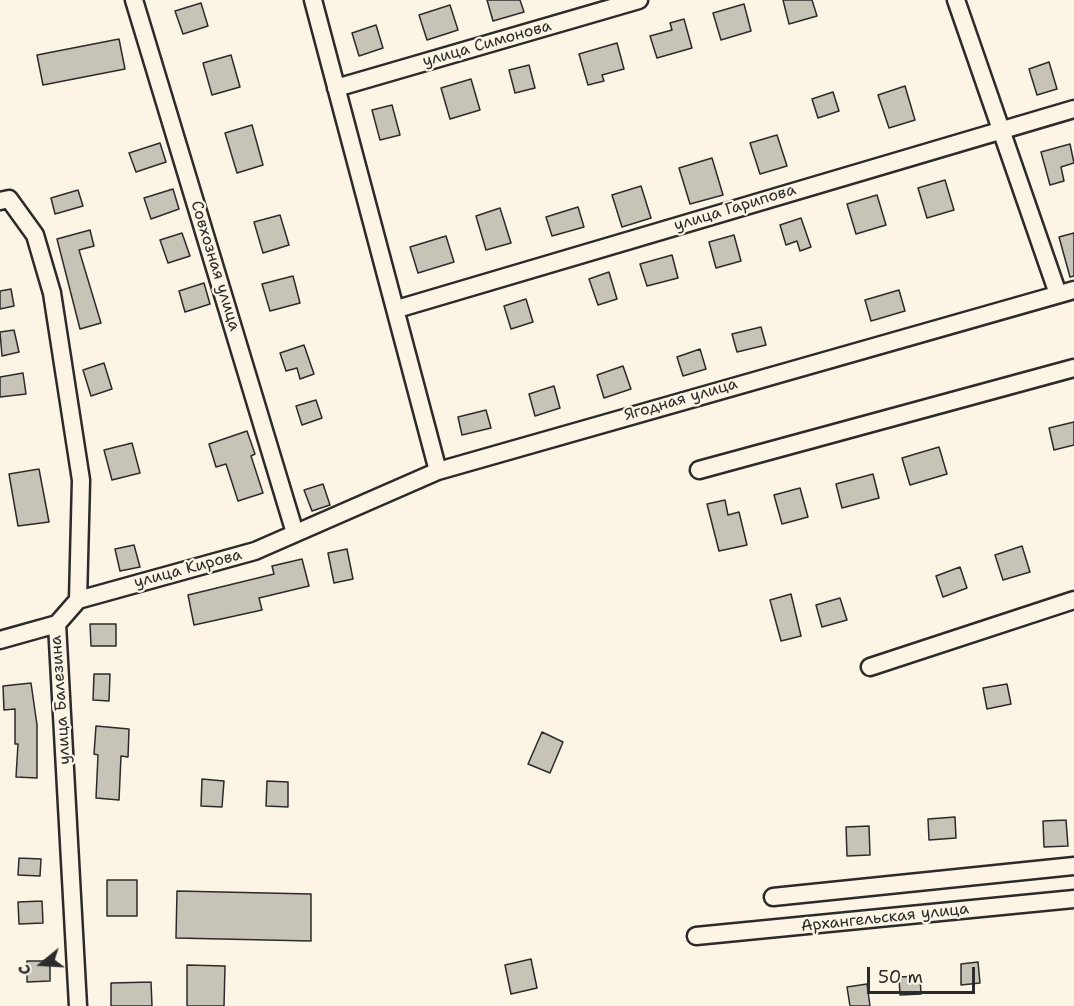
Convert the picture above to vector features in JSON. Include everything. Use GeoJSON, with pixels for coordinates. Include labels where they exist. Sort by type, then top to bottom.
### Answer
{"type":"FeatureCollection","features":[{"type":"Feature","properties":{"kind":"street","name":"Совхозная улица"},"geometry":{"type":"LineString","coordinates":[[134,0],[295,533]]}},
{"type":"Feature","properties":{"kind":"street"},"geometry":{"type":"LineString","coordinates":[[313,0],[397,309],[438,471]]}},
{"type":"Feature","properties":{"kind":"street","name":"улица Симонова"},"geometry":{"type":"LineString","coordinates":[[336,88],[639,0]]}},
{"type":"Feature","properties":{"kind":"street"},"geometry":{"type":"LineString","coordinates":[[956,0],[1058,294]]}},
{"type":"Feature","properties":{"kind":"street","name":"улица Гарипова"},"geometry":{"type":"LineString","coordinates":[[397,309],[1074,109]]}},
{"type":"Feature","properties":{"kind":"street"},"geometry":{"type":"LineString","coordinates":[[4,200],[35,235],[52,293],[81,480],[78,600]]}},
{"type":"Feature","properties":{"kind":"street","name":"Ягодная улица"},"geometry":{"type":"LineString","coordinates":[[295,533],[438,471],[1074,290]]}},
{"type":"Feature","properties":{"kind":"street"},"geometry":{"type":"LineString","coordinates":[[699,470],[1074,368]]}},
{"type":"Feature","properties":{"kind":"street","name":"улица Кирова"},"geometry":{"type":"LineString","coordinates":[[78,600],[255,551],[295,533]]}},
{"type":"Feature","properties":{"kind":"street","name":"улица Балезина"},"geometry":{"type":"LineString","coordinates":[[78,600],[57,624],[78,1006]]}},
{"type":"Feature","properties":{"kind":"street"},"geometry":{"type":"LineString","coordinates":[[870,667],[1074,600]]}},
{"type":"Feature","properties":{"kind":"street"},"geometry":{"type":"LineString","coordinates":[[0,640],[57,624]]}},
{"type":"Feature","properties":{"kind":"street","name":"Архангельская улица"},"geometry":{"type":"LineString","coordinates":[[773,897],[1074,866]]}},
{"type":"Feature","properties":{"kind":"street","name":"Архангельская улица"},"geometry":{"type":"LineString","coordinates":[[696,936],[1074,899]]}},
{"type":"Feature","properties":{"kind":"building"},"geometry":{"type":"Polygon","coordinates":[[[487,0],[520,0],[524,12],[493,21],[487,0]]]}},
{"type":"Feature","properties":{"kind":"building"},"geometry":{"type":"Polygon","coordinates":[[[783,0],[812,0],[817,16],[789,24],[783,0]]]}},
{"type":"Feature","properties":{"kind":"building"},"geometry":{"type":"Polygon","coordinates":[[[201,3],[208,26],[183,34],[175,11],[201,3]]]}},
{"type":"Feature","properties":{"kind":"building"},"geometry":{"type":"Polygon","coordinates":[[[744,4],[751,31],[721,40],[713,13],[744,4]]]}},
{"type":"Feature","properties":{"kind":"building"},"geometry":{"type":"Polygon","coordinates":[[[450,5],[458,30],[427,40],[419,15],[450,5]]]}},
{"type":"Feature","properties":{"kind":"building"},"geometry":{"type":"Polygon","coordinates":[[[684,19],[692,48],[657,58],[650,36],[672,30],[670,23],[684,19]]]}},
{"type":"Feature","properties":{"kind":"building"},"geometry":{"type":"Polygon","coordinates":[[[376,25],[383,48],[359,56],[352,33],[376,25]]]}},
{"type":"Feature","properties":{"kind":"building"},"geometry":{"type":"Polygon","coordinates":[[[119,39],[125,69],[43,85],[37,55],[119,39]]]}},
{"type":"Feature","properties":{"kind":"building"},"geometry":{"type":"Polygon","coordinates":[[[617,43],[624,69],[602,75],[604,81],[588,85],[579,54],[617,43]]]}},
{"type":"Feature","properties":{"kind":"building"},"geometry":{"type":"Polygon","coordinates":[[[231,55],[240,87],[212,95],[203,63],[231,55]]]}},
{"type":"Feature","properties":{"kind":"building"},"geometry":{"type":"Polygon","coordinates":[[[1049,62],[1057,89],[1037,95],[1029,69],[1049,62]]]}},
{"type":"Feature","properties":{"kind":"building"},"geometry":{"type":"Polygon","coordinates":[[[529,65],[535,88],[515,93],[509,70],[529,65]]]}},
{"type":"Feature","properties":{"kind":"building"},"geometry":{"type":"Polygon","coordinates":[[[471,79],[480,110],[450,119],[441,88],[471,79]]]}},
{"type":"Feature","properties":{"kind":"building"},"geometry":{"type":"Polygon","coordinates":[[[905,86],[915,120],[889,128],[878,95],[905,86]]]}},
{"type":"Feature","properties":{"kind":"building"},"geometry":{"type":"Polygon","coordinates":[[[833,92],[839,111],[818,118],[812,99],[833,92]]]}},
{"type":"Feature","properties":{"kind":"building"},"geometry":{"type":"Polygon","coordinates":[[[392,105],[400,135],[380,140],[372,110],[392,105]]]}},
{"type":"Feature","properties":{"kind":"building"},"geometry":{"type":"Polygon","coordinates":[[[252,125],[263,165],[237,173],[225,133],[252,125]]]}},
{"type":"Feature","properties":{"kind":"building"},"geometry":{"type":"Polygon","coordinates":[[[777,135],[787,166],[760,174],[750,143],[777,135]]]}},
{"type":"Feature","properties":{"kind":"building"},"geometry":{"type":"Polygon","coordinates":[[[160,143],[166,162],[136,172],[129,153],[160,143]]]}},
{"type":"Feature","properties":{"kind":"building"},"geometry":{"type":"Polygon","coordinates":[[[1070,144],[1074,163],[1061,167],[1064,181],[1050,185],[1041,152],[1070,144]]]}},
{"type":"Feature","properties":{"kind":"building"},"geometry":{"type":"Polygon","coordinates":[[[712,158],[723,195],[690,204],[679,168],[712,158]]]}},
{"type":"Feature","properties":{"kind":"building"},"geometry":{"type":"Polygon","coordinates":[[[945,180],[954,210],[927,218],[918,188],[945,180]]]}},
{"type":"Feature","properties":{"kind":"building"},"geometry":{"type":"Polygon","coordinates":[[[641,186],[651,218],[622,227],[612,195],[641,186]]]}},
{"type":"Feature","properties":{"kind":"building"},"geometry":{"type":"Polygon","coordinates":[[[173,189],[179,209],[151,219],[144,198],[173,189]]]}},
{"type":"Feature","properties":{"kind":"building"},"geometry":{"type":"Polygon","coordinates":[[[78,190],[83,206],[55,214],[51,198],[78,190]]]}},
{"type":"Feature","properties":{"kind":"building"},"geometry":{"type":"Polygon","coordinates":[[[877,195],[886,225],[856,234],[847,204],[877,195]]]}},
{"type":"Feature","properties":{"kind":"building"},"geometry":{"type":"Polygon","coordinates":[[[578,207],[584,227],[552,236],[546,217],[578,207]]]}},
{"type":"Feature","properties":{"kind":"building"},"geometry":{"type":"Polygon","coordinates":[[[500,208],[511,243],[486,250],[476,216],[500,208]]]}},
{"type":"Feature","properties":{"kind":"building"},"geometry":{"type":"Polygon","coordinates":[[[280,215],[289,245],[263,253],[254,222],[280,215]]]}},
{"type":"Feature","properties":{"kind":"building"},"geometry":{"type":"Polygon","coordinates":[[[801,218],[811,247],[800,251],[797,241],[786,245],[780,225],[801,218]]]}},
{"type":"Feature","properties":{"kind":"building"},"geometry":{"type":"Polygon","coordinates":[[[90,230],[94,246],[79,250],[101,323],[80,329],[57,239],[90,230]]]}},
{"type":"Feature","properties":{"kind":"building"},"geometry":{"type":"Polygon","coordinates":[[[182,233],[190,256],[168,263],[160,240],[182,233]]]}},
{"type":"Feature","properties":{"kind":"building"},"geometry":{"type":"Polygon","coordinates":[[[1074,233],[1074,276],[1070,277],[1059,237],[1074,233]]]}},
{"type":"Feature","properties":{"kind":"building"},"geometry":{"type":"Polygon","coordinates":[[[734,235],[741,261],[716,268],[709,242],[734,235]]]}},
{"type":"Feature","properties":{"kind":"building"},"geometry":{"type":"Polygon","coordinates":[[[446,236],[454,262],[418,273],[410,247],[446,236]]]}},
{"type":"Feature","properties":{"kind":"building"},"geometry":{"type":"Polygon","coordinates":[[[672,255],[678,278],[647,286],[640,264],[672,255]]]}},
{"type":"Feature","properties":{"kind":"building"},"geometry":{"type":"Polygon","coordinates":[[[609,272],[617,299],[598,305],[589,279],[609,272]]]}},
{"type":"Feature","properties":{"kind":"building"},"geometry":{"type":"Polygon","coordinates":[[[293,276],[300,303],[270,311],[262,284],[293,276]]]}},
{"type":"Feature","properties":{"kind":"building"},"geometry":{"type":"Polygon","coordinates":[[[204,283],[210,304],[185,312],[179,291],[204,283]]]}},
{"type":"Feature","properties":{"kind":"building"},"geometry":{"type":"Polygon","coordinates":[[[11,289],[14,306],[0,309],[0,291],[11,289]]]}},
{"type":"Feature","properties":{"kind":"building"},"geometry":{"type":"Polygon","coordinates":[[[899,290],[905,311],[871,321],[865,300],[899,290]]]}},
{"type":"Feature","properties":{"kind":"building"},"geometry":{"type":"Polygon","coordinates":[[[526,299],[533,322],[511,329],[504,306],[526,299]]]}},
{"type":"Feature","properties":{"kind":"building"},"geometry":{"type":"Polygon","coordinates":[[[761,327],[766,345],[737,352],[732,334],[761,327]]]}},
{"type":"Feature","properties":{"kind":"building"},"geometry":{"type":"Polygon","coordinates":[[[14,330],[19,352],[2,356],[0,332],[14,330]]]}},
{"type":"Feature","properties":{"kind":"building"},"geometry":{"type":"Polygon","coordinates":[[[304,345],[314,374],[300,379],[297,368],[286,371],[280,353],[304,345]]]}},
{"type":"Feature","properties":{"kind":"building"},"geometry":{"type":"Polygon","coordinates":[[[700,349],[706,369],[683,376],[677,357],[700,349]]]}},
{"type":"Feature","properties":{"kind":"building"},"geometry":{"type":"Polygon","coordinates":[[[104,363],[112,389],[91,396],[83,370],[104,363]]]}},
{"type":"Feature","properties":{"kind":"building"},"geometry":{"type":"Polygon","coordinates":[[[623,366],[631,389],[604,398],[597,375],[623,366]]]}},
{"type":"Feature","properties":{"kind":"building"},"geometry":{"type":"Polygon","coordinates":[[[23,373],[26,394],[0,397],[0,377],[23,373]]]}},
{"type":"Feature","properties":{"kind":"building"},"geometry":{"type":"Polygon","coordinates":[[[554,386],[560,408],[535,416],[529,394],[554,386]]]}},
{"type":"Feature","properties":{"kind":"building"},"geometry":{"type":"Polygon","coordinates":[[[316,400],[322,418],[302,425],[296,406],[316,400]]]}},
{"type":"Feature","properties":{"kind":"building"},"geometry":{"type":"Polygon","coordinates":[[[486,410],[491,428],[462,435],[458,417],[486,410]]]}},
{"type":"Feature","properties":{"kind":"building"},"geometry":{"type":"Polygon","coordinates":[[[1074,422],[1074,445],[1054,450],[1049,428],[1074,422]]]}},
{"type":"Feature","properties":{"kind":"building"},"geometry":{"type":"Polygon","coordinates":[[[247,431],[255,454],[251,456],[263,493],[238,501],[226,464],[216,467],[209,444],[247,431]]]}},
{"type":"Feature","properties":{"kind":"building"},"geometry":{"type":"Polygon","coordinates":[[[132,443],[140,473],[112,480],[104,450],[132,443]]]}},
{"type":"Feature","properties":{"kind":"building"},"geometry":{"type":"Polygon","coordinates":[[[939,447],[947,474],[910,485],[902,458],[939,447]]]}},
{"type":"Feature","properties":{"kind":"building"},"geometry":{"type":"Polygon","coordinates":[[[39,469],[49,522],[18,526],[9,474],[39,469]]]}},
{"type":"Feature","properties":{"kind":"building"},"geometry":{"type":"Polygon","coordinates":[[[873,474],[879,498],[842,508],[836,484],[873,474]]]}},
{"type":"Feature","properties":{"kind":"building"},"geometry":{"type":"Polygon","coordinates":[[[323,484],[330,505],[312,511],[304,490],[323,484]]]}},
{"type":"Feature","properties":{"kind":"building"},"geometry":{"type":"Polygon","coordinates":[[[800,488],[808,517],[782,524],[774,495],[800,488]]]}},
{"type":"Feature","properties":{"kind":"building"},"geometry":{"type":"Polygon","coordinates":[[[725,500],[728,515],[739,512],[747,545],[719,551],[707,504],[725,500]]]}},
{"type":"Feature","properties":{"kind":"building"},"geometry":{"type":"Polygon","coordinates":[[[134,545],[140,567],[120,571],[115,549],[134,545]]]}},
{"type":"Feature","properties":{"kind":"building"},"geometry":{"type":"Polygon","coordinates":[[[1022,546],[1030,572],[1003,580],[995,555],[1022,546]]]}},
{"type":"Feature","properties":{"kind":"building"},"geometry":{"type":"Polygon","coordinates":[[[347,549],[353,579],[334,583],[328,553],[347,549]]]}},
{"type":"Feature","properties":{"kind":"building"},"geometry":{"type":"Polygon","coordinates":[[[302,559],[309,586],[259,598],[262,610],[194,625],[188,595],[274,574],[272,566],[302,559]]]}},
{"type":"Feature","properties":{"kind":"building"},"geometry":{"type":"Polygon","coordinates":[[[960,567],[967,588],[943,597],[936,576],[960,567]]]}},
{"type":"Feature","properties":{"kind":"building"},"geometry":{"type":"Polygon","coordinates":[[[791,594],[801,636],[781,641],[770,600],[791,594]]]}},
{"type":"Feature","properties":{"kind":"building"},"geometry":{"type":"Polygon","coordinates":[[[840,598],[847,620],[822,627],[816,605],[840,598]]]}},
{"type":"Feature","properties":{"kind":"building"},"geometry":{"type":"Polygon","coordinates":[[[90,624],[116,624],[116,646],[91,646],[90,624]]]}},
{"type":"Feature","properties":{"kind":"building"},"geometry":{"type":"Polygon","coordinates":[[[94,674],[110,674],[109,701],[93,700],[94,674]]]}},
{"type":"Feature","properties":{"kind":"building"},"geometry":{"type":"Polygon","coordinates":[[[31,683],[37,725],[37,778],[16,777],[18,744],[15,744],[15,709],[4,710],[3,686],[31,683]]]}},
{"type":"Feature","properties":{"kind":"building"},"geometry":{"type":"Polygon","coordinates":[[[1007,684],[1011,704],[987,709],[983,688],[1007,684]]]}},
{"type":"Feature","properties":{"kind":"building"},"geometry":{"type":"Polygon","coordinates":[[[96,726],[129,729],[128,757],[121,756],[119,800],[96,798],[98,755],[94,754],[96,726]]]}},
{"type":"Feature","properties":{"kind":"building"},"geometry":{"type":"Polygon","coordinates":[[[542,732],[563,742],[550,773],[528,764],[542,732]]]}},
{"type":"Feature","properties":{"kind":"building"},"geometry":{"type":"Polygon","coordinates":[[[202,779],[224,781],[222,807],[201,806],[202,779]]]}},
{"type":"Feature","properties":{"kind":"building"},"geometry":{"type":"Polygon","coordinates":[[[267,781],[288,782],[288,807],[266,806],[267,781]]]}},
{"type":"Feature","properties":{"kind":"building"},"geometry":{"type":"Polygon","coordinates":[[[955,817],[956,838],[929,840],[928,819],[955,817]]]}},
{"type":"Feature","properties":{"kind":"building"},"geometry":{"type":"Polygon","coordinates":[[[1066,820],[1068,846],[1044,847],[1043,821],[1066,820]]]}},
{"type":"Feature","properties":{"kind":"building"},"geometry":{"type":"Polygon","coordinates":[[[869,826],[870,855],[847,856],[846,827],[869,826]]]}},
{"type":"Feature","properties":{"kind":"building"},"geometry":{"type":"Polygon","coordinates":[[[19,858],[41,859],[40,876],[18,875],[19,858]]]}},
{"type":"Feature","properties":{"kind":"building"},"geometry":{"type":"Polygon","coordinates":[[[107,880],[137,880],[137,916],[107,916],[107,880]]]}},
{"type":"Feature","properties":{"kind":"building"},"geometry":{"type":"Polygon","coordinates":[[[177,891],[311,894],[311,941],[176,938],[177,891]]]}},
{"type":"Feature","properties":{"kind":"building"},"geometry":{"type":"Polygon","coordinates":[[[42,901],[43,923],[19,924],[18,902],[42,901]]]}},
{"type":"Feature","properties":{"kind":"building"},"geometry":{"type":"Polygon","coordinates":[[[531,959],[537,988],[511,994],[505,965],[531,959]]]}},
{"type":"Feature","properties":{"kind":"building"},"geometry":{"type":"Polygon","coordinates":[[[27,961],[50,961],[50,981],[27,982],[27,961]]]}},
{"type":"Feature","properties":{"kind":"building"},"geometry":{"type":"Polygon","coordinates":[[[978,962],[980,983],[961,985],[961,964],[978,962]]]}},
{"type":"Feature","properties":{"kind":"building"},"geometry":{"type":"Polygon","coordinates":[[[187,965],[225,966],[224,1006],[187,1006],[187,965]]]}},
{"type":"Feature","properties":{"kind":"building"},"geometry":{"type":"Polygon","coordinates":[[[920,976],[921,994],[900,995],[899,977],[920,976]]]}},
{"type":"Feature","properties":{"kind":"building"},"geometry":{"type":"Polygon","coordinates":[[[151,982],[152,1006],[111,1006],[111,983],[151,982]]]}},
{"type":"Feature","properties":{"kind":"building"},"geometry":{"type":"Polygon","coordinates":[[[867,984],[870,1006],[850,1006],[847,987],[867,984]]]}}]}
